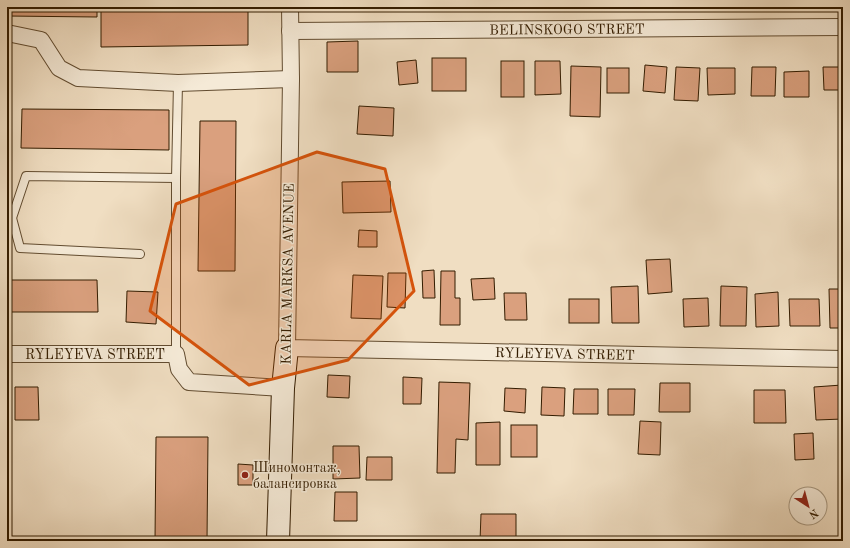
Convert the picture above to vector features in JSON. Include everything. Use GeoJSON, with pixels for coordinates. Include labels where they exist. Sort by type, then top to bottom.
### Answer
{"type":"FeatureCollection","features":[{"type":"Feature","properties":{"kind":"street","name":"KARLA MARKSA AVENUE"},"geometry":{"type":"LineString","coordinates":[[278,541],[283,388],[287,348],[291,80],[290,7]]}},
{"type":"Feature","properties":{"kind":"street","name":"BELINSKOGO STREET"},"geometry":{"type":"LineString","coordinates":[[290,31],[843,27]]}},
{"type":"Feature","properties":{"kind":"street"},"geometry":{"type":"LineString","coordinates":[[7,33],[41,40],[59,68],[78,78],[178,83],[291,80]]}},
{"type":"Feature","properties":{"kind":"street","name":"RYLEYEVA STREET"},"geometry":{"type":"LineString","coordinates":[[287,348],[843,359]]}},
{"type":"Feature","properties":{"kind":"street","name":"RYLEYEVA STREET"},"geometry":{"type":"LineString","coordinates":[[7,354],[176,354],[179,369],[189,382],[283,388]]}},
{"type":"Feature","properties":{"kind":"lane"},"geometry":{"type":"LineString","coordinates":[[176,354],[176,178],[178,83]]}},
{"type":"Feature","properties":{"kind":"lane"},"geometry":{"type":"LineString","coordinates":[[140,254],[20,248],[9,218],[26,176],[176,178]]}},
{"type":"Feature","properties":{"kind":"highlighted area"},"geometry":{"type":"Polygon","coordinates":[[[317,152],[385,169],[414,291],[348,360],[249,385],[150,311],[176,204],[317,152]]]}},
{"type":"Feature","properties":{"kind":"building"},"geometry":{"type":"Polygon","coordinates":[[[7,7],[97,7],[97,17],[7,16],[7,7]]]}},
{"type":"Feature","properties":{"kind":"building"},"geometry":{"type":"Polygon","coordinates":[[[325,7],[351,7],[351,9],[325,9],[325,7]]]}},
{"type":"Feature","properties":{"kind":"building"},"geometry":{"type":"Polygon","coordinates":[[[248,8],[248,45],[101,47],[101,10],[248,8]]]}},
{"type":"Feature","properties":{"kind":"building"},"geometry":{"type":"Polygon","coordinates":[[[358,41],[358,72],[327,72],[327,42],[358,41]]]}},
{"type":"Feature","properties":{"kind":"building"},"geometry":{"type":"Polygon","coordinates":[[[432,58],[466,58],[466,91],[432,91],[432,58]]]}},
{"type":"Feature","properties":{"kind":"building"},"geometry":{"type":"Polygon","coordinates":[[[416,60],[418,83],[399,85],[397,62],[416,60]]]}},
{"type":"Feature","properties":{"kind":"building"},"geometry":{"type":"Polygon","coordinates":[[[501,61],[524,61],[524,97],[501,97],[501,61]]]}},
{"type":"Feature","properties":{"kind":"building"},"geometry":{"type":"Polygon","coordinates":[[[535,61],[560,61],[561,94],[535,95],[535,61]]]}},
{"type":"Feature","properties":{"kind":"building"},"geometry":{"type":"Polygon","coordinates":[[[645,65],[667,67],[665,93],[643,91],[645,65]]]}},
{"type":"Feature","properties":{"kind":"building"},"geometry":{"type":"Polygon","coordinates":[[[571,66],[601,67],[600,117],[570,116],[571,66]]]}},
{"type":"Feature","properties":{"kind":"building"},"geometry":{"type":"Polygon","coordinates":[[[676,67],[700,68],[698,101],[674,100],[676,67]]]}},
{"type":"Feature","properties":{"kind":"building"},"geometry":{"type":"Polygon","coordinates":[[[752,67],[776,67],[775,96],[751,96],[752,67]]]}},
{"type":"Feature","properties":{"kind":"building"},"geometry":{"type":"Polygon","coordinates":[[[823,67],[843,67],[843,90],[824,90],[823,67]]]}},
{"type":"Feature","properties":{"kind":"building"},"geometry":{"type":"Polygon","coordinates":[[[607,68],[629,68],[629,93],[607,93],[607,68]]]}},
{"type":"Feature","properties":{"kind":"building"},"geometry":{"type":"Polygon","coordinates":[[[707,68],[735,68],[735,94],[708,95],[707,68]]]}},
{"type":"Feature","properties":{"kind":"building"},"geometry":{"type":"Polygon","coordinates":[[[809,71],[809,97],[784,97],[784,72],[809,71]]]}},
{"type":"Feature","properties":{"kind":"building"},"geometry":{"type":"Polygon","coordinates":[[[359,106],[394,108],[393,136],[357,134],[359,106]]]}},
{"type":"Feature","properties":{"kind":"building"},"geometry":{"type":"Polygon","coordinates":[[[22,109],[169,110],[169,150],[21,148],[22,109]]]}},
{"type":"Feature","properties":{"kind":"building"},"geometry":{"type":"Polygon","coordinates":[[[200,121],[236,121],[235,271],[198,271],[200,121]]]}},
{"type":"Feature","properties":{"kind":"building"},"geometry":{"type":"Polygon","coordinates":[[[7,139],[9,139],[8,178],[7,178],[7,139]]]}},
{"type":"Feature","properties":{"kind":"building"},"geometry":{"type":"Polygon","coordinates":[[[390,181],[391,212],[343,213],[342,182],[390,181]]]}},
{"type":"Feature","properties":{"kind":"building"},"geometry":{"type":"Polygon","coordinates":[[[359,230],[377,231],[377,247],[358,247],[359,230]]]}},
{"type":"Feature","properties":{"kind":"building"},"geometry":{"type":"Polygon","coordinates":[[[670,259],[672,292],[648,294],[646,260],[670,259]]]}},
{"type":"Feature","properties":{"kind":"building"},"geometry":{"type":"Polygon","coordinates":[[[434,270],[435,298],[423,298],[422,271],[434,270]]]}},
{"type":"Feature","properties":{"kind":"building"},"geometry":{"type":"Polygon","coordinates":[[[441,271],[455,271],[455,298],[460,298],[460,325],[440,325],[441,271]]]}},
{"type":"Feature","properties":{"kind":"building"},"geometry":{"type":"Polygon","coordinates":[[[388,273],[406,273],[405,308],[387,307],[388,273]]]}},
{"type":"Feature","properties":{"kind":"building"},"geometry":{"type":"Polygon","coordinates":[[[353,275],[383,276],[381,319],[351,318],[353,275]]]}},
{"type":"Feature","properties":{"kind":"building"},"geometry":{"type":"Polygon","coordinates":[[[494,278],[495,299],[473,300],[471,279],[494,278]]]}},
{"type":"Feature","properties":{"kind":"building"},"geometry":{"type":"Polygon","coordinates":[[[7,280],[97,280],[98,312],[7,312],[7,280]]]}},
{"type":"Feature","properties":{"kind":"building"},"geometry":{"type":"Polygon","coordinates":[[[638,286],[639,323],[612,323],[611,287],[638,286]]]}},
{"type":"Feature","properties":{"kind":"building"},"geometry":{"type":"Polygon","coordinates":[[[721,286],[747,287],[746,326],[720,326],[721,286]]]}},
{"type":"Feature","properties":{"kind":"building"},"geometry":{"type":"Polygon","coordinates":[[[829,289],[843,289],[843,328],[830,328],[829,289]]]}},
{"type":"Feature","properties":{"kind":"building"},"geometry":{"type":"Polygon","coordinates":[[[127,291],[158,292],[156,324],[126,322],[127,291]]]}},
{"type":"Feature","properties":{"kind":"building"},"geometry":{"type":"Polygon","coordinates":[[[778,292],[779,326],[756,327],[755,294],[778,292]]]}},
{"type":"Feature","properties":{"kind":"building"},"geometry":{"type":"Polygon","coordinates":[[[504,293],[526,293],[527,320],[505,320],[504,293]]]}},
{"type":"Feature","properties":{"kind":"building"},"geometry":{"type":"Polygon","coordinates":[[[708,298],[709,326],[684,327],[683,299],[708,298]]]}},
{"type":"Feature","properties":{"kind":"building"},"geometry":{"type":"Polygon","coordinates":[[[569,299],[599,299],[599,323],[569,323],[569,299]]]}},
{"type":"Feature","properties":{"kind":"building"},"geometry":{"type":"Polygon","coordinates":[[[789,299],[819,299],[820,326],[790,326],[789,299]]]}},
{"type":"Feature","properties":{"kind":"building"},"geometry":{"type":"Polygon","coordinates":[[[328,375],[350,376],[349,398],[327,397],[328,375]]]}},
{"type":"Feature","properties":{"kind":"building"},"geometry":{"type":"Polygon","coordinates":[[[403,377],[422,378],[421,404],[403,404],[403,377]]]}},
{"type":"Feature","properties":{"kind":"building"},"geometry":{"type":"Polygon","coordinates":[[[439,382],[470,383],[468,440],[456,439],[455,473],[437,473],[439,382]]]}},
{"type":"Feature","properties":{"kind":"building"},"geometry":{"type":"Polygon","coordinates":[[[660,383],[690,383],[690,412],[659,412],[660,383]]]}},
{"type":"Feature","properties":{"kind":"building"},"geometry":{"type":"Polygon","coordinates":[[[842,385],[843,419],[816,420],[814,387],[842,385]]]}},
{"type":"Feature","properties":{"kind":"building"},"geometry":{"type":"Polygon","coordinates":[[[15,387],[38,387],[39,420],[15,420],[15,387]]]}},
{"type":"Feature","properties":{"kind":"building"},"geometry":{"type":"Polygon","coordinates":[[[542,387],[565,388],[564,416],[541,415],[542,387]]]}},
{"type":"Feature","properties":{"kind":"building"},"geometry":{"type":"Polygon","coordinates":[[[505,388],[526,389],[525,413],[504,411],[505,388]]]}},
{"type":"Feature","properties":{"kind":"building"},"geometry":{"type":"Polygon","coordinates":[[[574,389],[598,389],[598,414],[573,414],[574,389]]]}},
{"type":"Feature","properties":{"kind":"building"},"geometry":{"type":"Polygon","coordinates":[[[608,389],[635,389],[634,415],[608,415],[608,389]]]}},
{"type":"Feature","properties":{"kind":"building"},"geometry":{"type":"Polygon","coordinates":[[[754,390],[785,390],[786,423],[754,423],[754,390]]]}},
{"type":"Feature","properties":{"kind":"building"},"geometry":{"type":"Polygon","coordinates":[[[640,421],[661,422],[660,455],[638,454],[640,421]]]}},
{"type":"Feature","properties":{"kind":"building"},"geometry":{"type":"Polygon","coordinates":[[[500,422],[500,465],[476,465],[476,423],[500,422]]]}},
{"type":"Feature","properties":{"kind":"building"},"geometry":{"type":"Polygon","coordinates":[[[511,425],[537,425],[537,457],[511,457],[511,425]]]}},
{"type":"Feature","properties":{"kind":"building"},"geometry":{"type":"Polygon","coordinates":[[[813,433],[814,459],[795,460],[794,434],[813,433]]]}},
{"type":"Feature","properties":{"kind":"building"},"geometry":{"type":"Polygon","coordinates":[[[156,437],[208,437],[207,541],[155,541],[156,437]]]}},
{"type":"Feature","properties":{"kind":"building"},"geometry":{"type":"Polygon","coordinates":[[[333,446],[359,446],[360,478],[333,479],[333,446]]]}},
{"type":"Feature","properties":{"kind":"building"},"geometry":{"type":"Polygon","coordinates":[[[367,457],[392,457],[392,480],[366,480],[367,457]]]}},
{"type":"Feature","properties":{"kind":"building","name":"Шиномонтаж, балансировка"},"geometry":{"type":"Polygon","coordinates":[[[238,464],[253,465],[253,485],[238,485],[238,464]]]}},
{"type":"Feature","properties":{"kind":"building"},"geometry":{"type":"Polygon","coordinates":[[[335,492],[357,492],[357,521],[334,521],[335,492]]]}},
{"type":"Feature","properties":{"kind":"building"},"geometry":{"type":"Polygon","coordinates":[[[481,514],[516,514],[516,541],[480,541],[481,514]]]}},
{"type":"Feature","properties":{"kind":"building"},"geometry":{"type":"Polygon","coordinates":[[[366,537],[366,541],[342,541],[342,538],[366,537]]]}},
{"type":"Feature","properties":{"kind":"place","name":"Шиномонтаж, балансировка"},"geometry":{"type":"Point","coordinates":[245,475]}}]}
